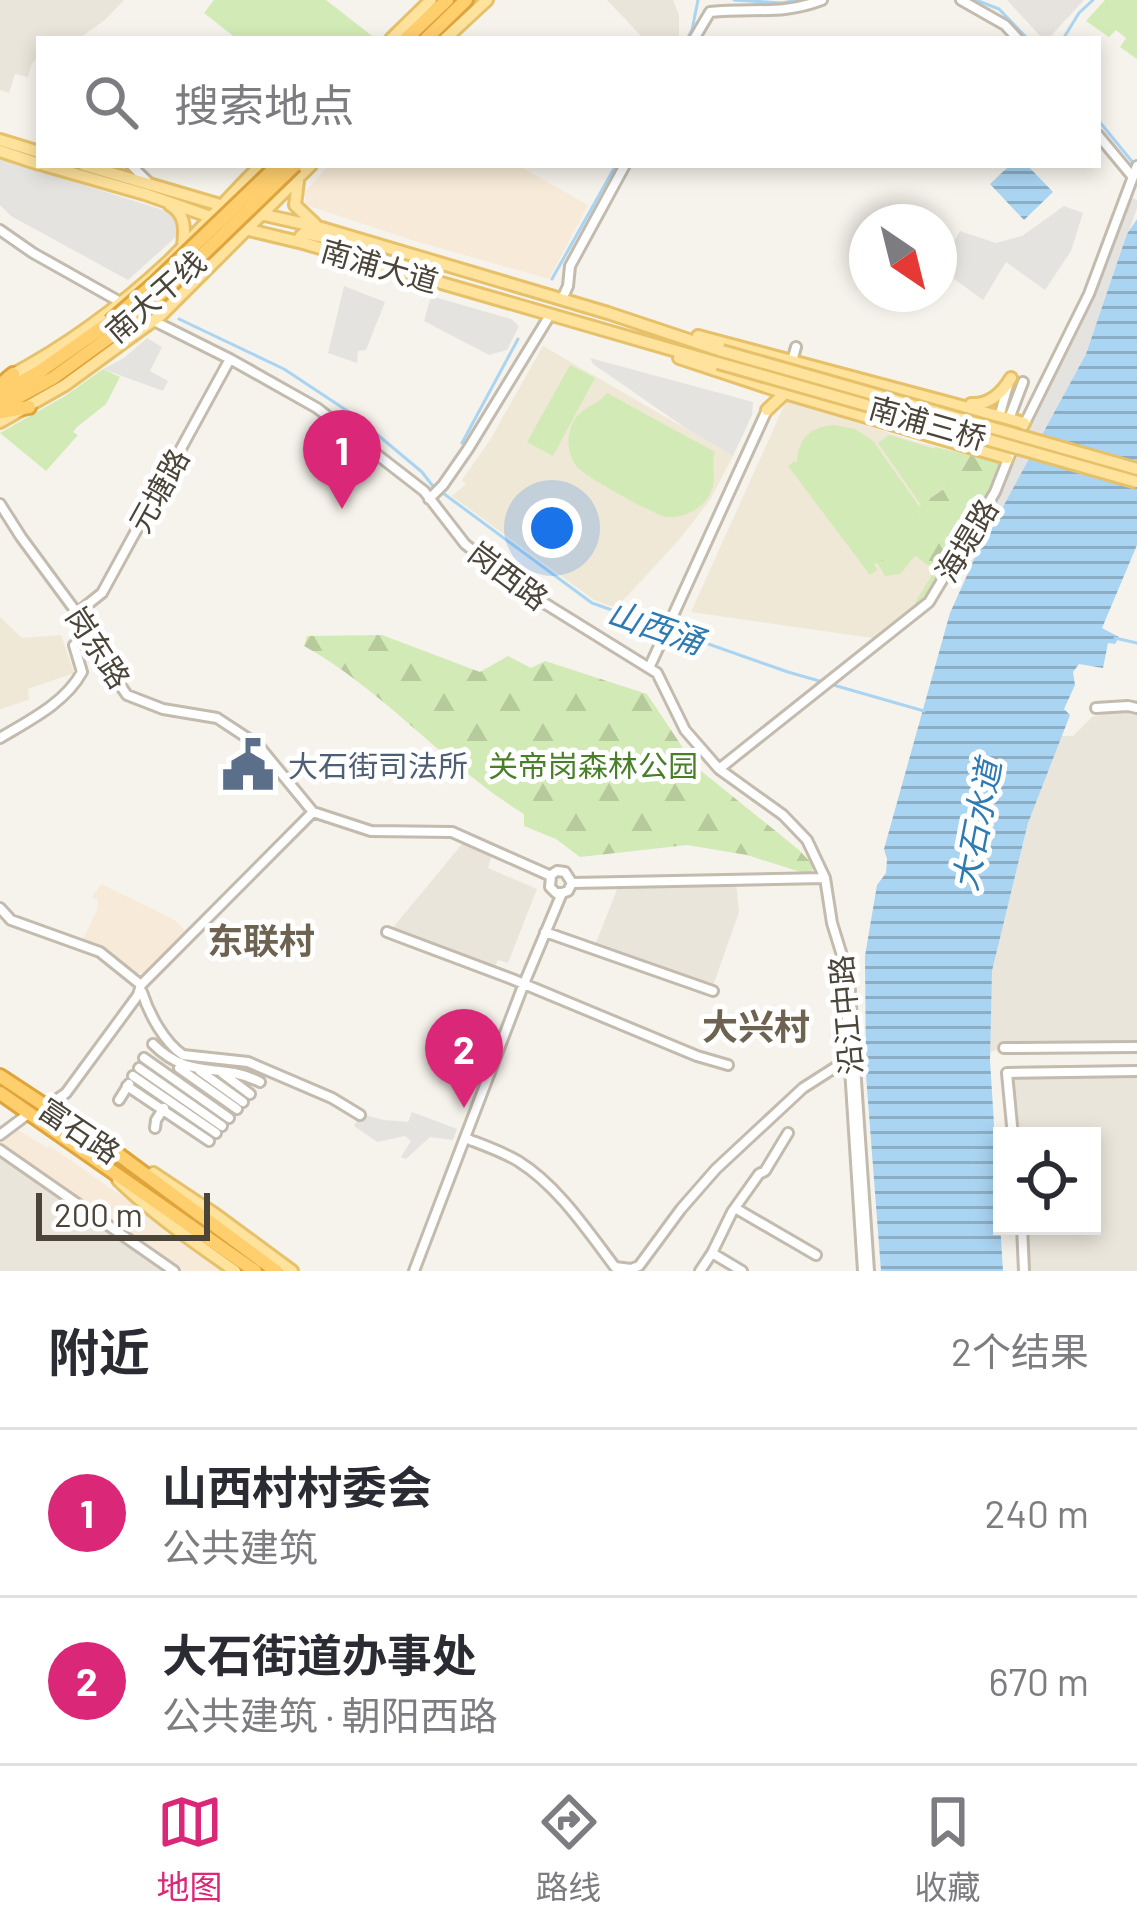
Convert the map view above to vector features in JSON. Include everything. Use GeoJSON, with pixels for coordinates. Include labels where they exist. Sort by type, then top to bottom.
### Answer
{"type":"FeatureCollection","features":[{"type":"Feature","properties":{"kind":"highway"},"geometry":{"type":"LineString","coordinates":[[409,36],[447,0]]}},
{"type":"Feature","properties":{"kind":"highway"},"geometry":{"type":"LineString","coordinates":[[429,36],[466,0]]}},
{"type":"Feature","properties":{"kind":"highway","name":"南大干线"},"geometry":{"type":"LineString","coordinates":[[0,414],[53,378],[114,326],[274,168]]}},
{"type":"Feature","properties":{"kind":"highway","name":"南大干线"},"geometry":{"type":"LineString","coordinates":[[3,384],[39,372],[169,287],[303,169]]}},
{"type":"Feature","properties":{"kind":"highway"},"geometry":{"type":"LineString","coordinates":[[0,414],[29,406]]}},
{"type":"Feature","properties":{"kind":"highway","name":"富石路"},"geometry":{"type":"LineString","coordinates":[[0,1076],[112,1150],[275,1271]]}},
{"type":"Feature","properties":{"kind":"highway","name":"富石路"},"geometry":{"type":"LineString","coordinates":[[0,1093],[254,1271]]}},
{"type":"Feature","properties":{"kind":"main road"},"geometry":{"type":"LineString","coordinates":[[395,36],[431,0]]}},
{"type":"Feature","properties":{"kind":"main road"},"geometry":{"type":"LineString","coordinates":[[449,36],[487,0]]}},
{"type":"Feature","properties":{"kind":"main road"},"geometry":{"type":"LineString","coordinates":[[0,140],[36,151]]}},
{"type":"Feature","properties":{"kind":"main road","name":"南浦大道"},"geometry":{"type":"LineString","coordinates":[[0,151],[36,162]]}},
{"type":"Feature","properties":{"kind":"main road","name":"南浦大道"},"geometry":{"type":"LineString","coordinates":[[58,168],[318,226],[608,313],[720,357]]}},
{"type":"Feature","properties":{"kind":"main road","name":"南浦大道"},"geometry":{"type":"LineString","coordinates":[[92,168],[245,229],[720,357]]}},
{"type":"Feature","properties":{"kind":"main road"},"geometry":{"type":"LineString","coordinates":[[3,384],[128,297],[257,168]]}},
{"type":"Feature","properties":{"kind":"main road"},"geometry":{"type":"LineString","coordinates":[[29,406],[93,367],[161,315],[303,169]]}},
{"type":"Feature","properties":{"kind":"main road"},"geometry":{"type":"LineString","coordinates":[[303,169],[295,205],[318,226]]}},
{"type":"Feature","properties":{"kind":"main road"},"geometry":{"type":"LineString","coordinates":[[147,189],[176,209],[184,223],[183,246]]}},
{"type":"Feature","properties":{"kind":"main road"},"geometry":{"type":"LineString","coordinates":[[303,243],[300,236],[304,233],[377,245]]}},
{"type":"Feature","properties":{"kind":"main road"},"geometry":{"type":"LineString","coordinates":[[173,256],[190,262],[190,287]]}},
{"type":"Feature","properties":{"kind":"main road"},"geometry":{"type":"LineString","coordinates":[[608,313],[1024,423]]}},
{"type":"Feature","properties":{"kind":"main road"},"geometry":{"type":"LineString","coordinates":[[597,327],[705,368],[1007,458]]}},
{"type":"Feature","properties":{"kind":"main road","name":"南浦三桥"},"geometry":{"type":"LineString","coordinates":[[720,357],[1137,469]]}},
{"type":"Feature","properties":{"kind":"main road","name":"南浦三桥"},"geometry":{"type":"LineString","coordinates":[[720,357],[1137,482]]}},
{"type":"Feature","properties":{"kind":"main road"},"geometry":{"type":"LineString","coordinates":[[940,399],[977,405],[1017,380]]}},
{"type":"Feature","properties":{"kind":"main road"},"geometry":{"type":"LineString","coordinates":[[763,385],[767,410]]}},
{"type":"Feature","properties":{"kind":"main road"},"geometry":{"type":"LineString","coordinates":[[767,410],[785,393]]}},
{"type":"Feature","properties":{"kind":"main road"},"geometry":{"type":"LineString","coordinates":[[922,433],[940,399]]}},
{"type":"Feature","properties":{"kind":"main road"},"geometry":{"type":"LineString","coordinates":[[987,452],[996,450],[1008,433],[1003,417]]}},
{"type":"Feature","properties":{"kind":"main road"},"geometry":{"type":"LineString","coordinates":[[112,1150],[216,1215],[292,1271]]}},
{"type":"Feature","properties":{"kind":"main road"},"geometry":{"type":"LineString","coordinates":[[103,1165],[157,1216],[236,1271]]}},
{"type":"Feature","properties":{"kind":"street"},"geometry":{"type":"LineString","coordinates":[[696,36],[710,12],[795,10],[822,0]]}},
{"type":"Feature","properties":{"kind":"street"},"geometry":{"type":"LineString","coordinates":[[962,0],[1015,36]]}},
{"type":"Feature","properties":{"kind":"street"},"geometry":{"type":"LineString","coordinates":[[1101,139],[1132,176]]}},
{"type":"Feature","properties":{"kind":"street","name":"海堤路"},"geometry":{"type":"LineString","coordinates":[[719,769],[929,602],[995,492],[1007,458],[1089,294],[1137,166]]}},
{"type":"Feature","properties":{"kind":"street"},"geometry":{"type":"LineString","coordinates":[[132,168],[147,189]]}},
{"type":"Feature","properties":{"kind":"street"},"geometry":{"type":"LineString","coordinates":[[562,299],[570,266],[624,168]]}},
{"type":"Feature","properties":{"kind":"street"},"geometry":{"type":"LineString","coordinates":[[0,230],[33,253],[128,297]]}},
{"type":"Feature","properties":{"kind":"street"},"geometry":{"type":"LineString","coordinates":[[436,492],[551,314]]}},
{"type":"Feature","properties":{"kind":"street","name":"岗西路"},"geometry":{"type":"LineString","coordinates":[[161,315],[316,408],[424,491],[436,492],[465,544],[520,588],[657,673],[685,730],[719,769],[792,823],[812,849],[825,878],[837,940]]}},
{"type":"Feature","properties":{"kind":"street"},"geometry":{"type":"LineString","coordinates":[[792,362],[796,347]]}},
{"type":"Feature","properties":{"kind":"street","name":"元塘路"},"geometry":{"type":"LineString","coordinates":[[77,613],[102,593],[230,359]]}},
{"type":"Feature","properties":{"kind":"street"},"geometry":{"type":"LineString","coordinates":[[1003,417],[998,411],[1017,380]]}},
{"type":"Feature","properties":{"kind":"street"},"geometry":{"type":"LineString","coordinates":[[649,668],[767,410]]}},
{"type":"Feature","properties":{"kind":"street","name":"岗东路"},"geometry":{"type":"LineString","coordinates":[[0,504],[128,695],[163,709],[217,718],[258,745],[313,812]]}},
{"type":"Feature","properties":{"kind":"street"},"geometry":{"type":"LineString","coordinates":[[0,738],[68,692],[82,672],[74,646],[91,637]]}},
{"type":"Feature","properties":{"kind":"street"},"geometry":{"type":"LineString","coordinates":[[1096,708],[1137,708]]}},
{"type":"Feature","properties":{"kind":"street"},"geometry":{"type":"LineString","coordinates":[[46,1107],[66,1093],[141,985],[313,812],[371,831],[452,832],[551,876]]}},
{"type":"Feature","properties":{"kind":"street"},"geometry":{"type":"LineString","coordinates":[[557,871],[565,872],[572,883],[562,893],[550,887],[557,871]]}},
{"type":"Feature","properties":{"kind":"street"},"geometry":{"type":"LineString","coordinates":[[572,883],[825,878]]}},
{"type":"Feature","properties":{"kind":"street"},"geometry":{"type":"LineString","coordinates":[[414,1271],[562,893]]}},
{"type":"Feature","properties":{"kind":"street"},"geometry":{"type":"LineString","coordinates":[[0,908],[10,920],[100,952],[141,985],[163,1033],[183,1055],[248,1062],[360,1115]]}},
{"type":"Feature","properties":{"kind":"street"},"geometry":{"type":"LineString","coordinates":[[387,932],[728,1065]]}},
{"type":"Feature","properties":{"kind":"street"},"geometry":{"type":"LineString","coordinates":[[545,932],[713,991]]}},
{"type":"Feature","properties":{"kind":"street","name":"沿江中路"},"geometry":{"type":"LineString","coordinates":[[837,940],[852,1061],[866,1271]]}},
{"type":"Feature","properties":{"kind":"street"},"geometry":{"type":"LineString","coordinates":[[119,1100],[163,1033]]}},
{"type":"Feature","properties":{"kind":"street"},"geometry":{"type":"LineString","coordinates":[[153,1044],[169,1060],[181,1086],[226,1122]]}},
{"type":"Feature","properties":{"kind":"street"},"geometry":{"type":"LineString","coordinates":[[1004,1048],[1137,1047]]}},
{"type":"Feature","properties":{"kind":"street"},"geometry":{"type":"LineString","coordinates":[[465,1138],[524,1164],[568,1206],[616,1269],[631,1269],[639,1266],[716,1169],[803,1088],[852,1061]]}},
{"type":"Feature","properties":{"kind":"street"},"geometry":{"type":"LineString","coordinates":[[139,1067],[181,1086],[226,1122]]}},
{"type":"Feature","properties":{"kind":"street"},"geometry":{"type":"LineString","coordinates":[[139,1067],[181,1086],[226,1122]]}},
{"type":"Feature","properties":{"kind":"street"},"geometry":{"type":"LineString","coordinates":[[1012,1127],[1007,1073],[1137,1071]]}},
{"type":"Feature","properties":{"kind":"street"},"geometry":{"type":"LineString","coordinates":[[127,1086],[181,1086],[221,1072],[260,1082]]}},
{"type":"Feature","properties":{"kind":"street"},"geometry":{"type":"LineString","coordinates":[[221,1072],[250,1094]]}},
{"type":"Feature","properties":{"kind":"street"},"geometry":{"type":"LineString","coordinates":[[155,1128],[181,1086]]}},
{"type":"Feature","properties":{"kind":"street"},"geometry":{"type":"LineString","coordinates":[[0,1135],[31,1112]]}},
{"type":"Feature","properties":{"kind":"street"},"geometry":{"type":"LineString","coordinates":[[700,1271],[735,1208],[788,1133]]}},
{"type":"Feature","properties":{"kind":"street"},"geometry":{"type":"LineString","coordinates":[[0,1150],[174,1271]]}},
{"type":"Feature","properties":{"kind":"street"},"geometry":{"type":"LineString","coordinates":[[735,1208],[816,1255]]}},
{"type":"Feature","properties":{"kind":"street"},"geometry":{"type":"LineString","coordinates":[[1022,1235],[1024,1271]]}},
{"type":"Feature","properties":{"kind":"street"},"geometry":{"type":"LineString","coordinates":[[712,1253],[742,1271]]}},
{"type":"Feature","properties":{"kind":"shaded area"},"geometry":{"type":"Polygon","coordinates":[[[0,0],[124,0],[82,36],[36,36],[36,59],[28,77],[15,74],[9,93],[0,90],[0,0]]]}},
{"type":"Feature","properties":{"kind":"shaded area"},"geometry":{"type":"Polygon","coordinates":[[[607,0],[673,0],[679,15],[678,36],[641,36],[607,0]]]}},
{"type":"Feature","properties":{"kind":"shaded area"},"geometry":{"type":"Polygon","coordinates":[[[1007,0],[1084,0],[1051,36],[1040,36],[1007,0]]]}},
{"type":"Feature","properties":{"kind":"shaded area"},"geometry":{"type":"Polygon","coordinates":[[[0,159],[173,213],[178,220],[177,236],[128,280],[11,216],[0,205],[0,159]]]}},
{"type":"Feature","properties":{"kind":"shaded area"},"geometry":{"type":"Polygon","coordinates":[[[326,168],[522,168],[588,205],[549,279],[306,205],[304,193],[326,168]]]}},
{"type":"Feature","properties":{"kind":"shaded area"},"geometry":{"type":"Polygon","coordinates":[[[1127,196],[1137,200],[1137,208],[1086,354],[968,574],[956,567],[998,494],[1090,297],[1127,196]]]}},
{"type":"Feature","properties":{"kind":"shaded area"},"geometry":{"type":"Polygon","coordinates":[[[1064,206],[1083,213],[1071,251],[1045,290],[1006,262],[983,300],[957,281],[960,231],[996,243],[1022,236],[1064,206]]]}},
{"type":"Feature","properties":{"kind":"shaded area"},"geometry":{"type":"Polygon","coordinates":[[[344,286],[385,302],[366,350],[358,351],[357,363],[328,353],[344,286]]]}},
{"type":"Feature","properties":{"kind":"shaded area"},"geometry":{"type":"Polygon","coordinates":[[[431,296],[511,319],[519,326],[507,350],[489,355],[424,321],[431,296]]]}},
{"type":"Feature","properties":{"kind":"shaded area"},"geometry":{"type":"Polygon","coordinates":[[[147,338],[162,347],[150,371],[168,381],[163,391],[103,369],[147,338]]]}},
{"type":"Feature","properties":{"kind":"shaded area"},"geometry":{"type":"Polygon","coordinates":[[[543,346],[733,456],[710,500],[616,608],[594,600],[452,496],[466,484],[462,480],[543,346]]]}},
{"type":"Feature","properties":{"kind":"shaded area"},"geometry":{"type":"Polygon","coordinates":[[[590,358],[753,402],[733,456],[687,429],[590,358]]]}},
{"type":"Feature","properties":{"kind":"shaded area"},"geometry":{"type":"Polygon","coordinates":[[[787,399],[913,441],[1001,463],[926,601],[879,639],[691,612],[787,399]]]}},
{"type":"Feature","properties":{"kind":"shaded area"},"geometry":{"type":"Polygon","coordinates":[[[0,617],[22,638],[61,635],[74,673],[28,689],[29,700],[0,709],[0,617]]]}},
{"type":"Feature","properties":{"kind":"shaded area"},"geometry":{"type":"Polygon","coordinates":[[[1126,709],[1137,713],[1137,1051],[997,1049],[990,1053],[992,971],[1028,823],[1060,736],[1073,736],[1092,717],[1126,709]]]}},
{"type":"Feature","properties":{"kind":"shaded area"},"geometry":{"type":"Polygon","coordinates":[[[462,844],[492,855],[488,868],[537,889],[508,963],[498,960],[494,968],[391,930],[462,844]]]}},
{"type":"Feature","properties":{"kind":"shaded area"},"geometry":{"type":"Polygon","coordinates":[[[620,882],[736,883],[739,912],[712,989],[595,945],[620,882]]]}},
{"type":"Feature","properties":{"kind":"shaded area"},"geometry":{"type":"Polygon","coordinates":[[[101,884],[173,919],[187,932],[148,973],[134,973],[111,954],[82,941],[97,910],[98,900],[92,897],[101,884]]]}},
{"type":"Feature","properties":{"kind":"shaded area"},"geometry":{"type":"Polygon","coordinates":[[[1137,1071],[1137,1271],[1024,1271],[1022,1235],[1101,1235],[1101,1127],[1012,1127],[1007,1073],[1137,1071]]]}},
{"type":"Feature","properties":{"kind":"shaded area"},"geometry":{"type":"Polygon","coordinates":[[[412,1112],[457,1129],[453,1140],[430,1137],[406,1159],[401,1157],[411,1141],[405,1136],[377,1142],[354,1126],[361,1114],[408,1122],[412,1112]]]}},
{"type":"Feature","properties":{"kind":"shaded area"},"geometry":{"type":"Polygon","coordinates":[[[13,1127],[51,1147],[230,1271],[177,1271],[0,1148],[0,1137],[13,1127]]]}},
{"type":"Feature","properties":{"kind":"shaded area"},"geometry":{"type":"Polygon","coordinates":[[[0,1154],[170,1271],[0,1271],[0,1154]]]}},
{"type":"Feature","properties":{"kind":"green space"},"geometry":{"type":"Polygon","coordinates":[[[214,0],[326,0],[372,36],[233,36],[204,13],[214,0]]]}},
{"type":"Feature","properties":{"kind":"green space"},"geometry":{"type":"Polygon","coordinates":[[[1105,0],[1137,0],[1137,59],[1120,47],[1126,38],[1116,30],[1109,37],[1086,21],[1105,0]]]}},
{"type":"Feature","properties":{"kind":"green space"},"geometry":{"type":"Polygon","coordinates":[[[570,365],[595,378],[553,456],[527,442],[570,365]]]}},
{"type":"Feature","properties":{"kind":"green space"},"geometry":{"type":"Polygon","coordinates":[[[103,369],[120,377],[106,404],[77,427],[73,432],[78,435],[46,471],[0,433],[65,396],[103,369]]]}},
{"type":"Feature","properties":{"kind":"green space"},"geometry":{"type":"Polygon","coordinates":[[[607,393],[715,452],[713,486],[700,506],[679,516],[660,515],[577,467],[569,445],[573,423],[607,393]]]}},
{"type":"Feature","properties":{"kind":"green space"},"geometry":{"type":"Polygon","coordinates":[[[834,425],[855,429],[873,441],[919,506],[921,531],[914,545],[874,564],[877,570],[870,575],[788,466],[797,463],[807,435],[834,425]]]}},
{"type":"Feature","properties":{"kind":"green space"},"geometry":{"type":"Polygon","coordinates":[[[889,435],[935,449],[936,463],[943,459],[950,468],[945,487],[921,505],[878,443],[889,435]]]}},
{"type":"Feature","properties":{"kind":"green space"},"geometry":{"type":"Polygon","coordinates":[[[935,447],[1001,463],[993,491],[926,601],[917,607],[935,570],[915,556],[900,574],[885,576],[877,562],[913,545],[919,506],[945,488],[942,474],[950,468],[943,459],[936,464],[935,447]]]}},
{"type":"Feature","properties":{"kind":"green space","name":"关帝岗森林公园"},"geometry":{"type":"Polygon","coordinates":[[[382,635],[480,672],[508,656],[531,668],[545,661],[647,694],[695,766],[799,850],[814,866],[810,875],[747,855],[687,845],[580,857],[556,839],[524,826],[524,814],[468,774],[361,684],[304,646],[307,636],[382,635]]]}},
{"type":"Feature","properties":{"kind":"water"},"geometry":{"type":"Polygon","coordinates":[[[1007,168],[1030,168],[1053,192],[1024,220],[990,184],[1007,168]]]}},
{"type":"Feature","properties":{"kind":"water","name":"大石水道"},"geometry":{"type":"Polygon","coordinates":[[[1137,219],[1137,545],[1102,628],[1119,637],[1115,644],[1108,643],[1103,668],[1079,664],[1073,672],[1075,685],[1064,709],[1070,715],[1028,823],[992,971],[993,1235],[1001,1235],[1003,1271],[881,1271],[866,1075],[865,956],[877,885],[886,873],[884,849],[950,613],[1086,354],[1127,234],[1137,219]]]}},
{"type":"Feature","properties":{"kind":"waterway"},"geometry":{"type":"LineString","coordinates":[[689,36],[698,0]]}},
{"type":"Feature","properties":{"kind":"waterway"},"geometry":{"type":"LineString","coordinates":[[734,0],[797,0]]}},
{"type":"Feature","properties":{"kind":"waterway"},"geometry":{"type":"LineString","coordinates":[[976,0],[999,9],[1025,36]]}},
{"type":"Feature","properties":{"kind":"waterway"},"geometry":{"type":"LineString","coordinates":[[1065,36],[1093,0]]}},
{"type":"Feature","properties":{"kind":"waterway"},"geometry":{"type":"LineString","coordinates":[[1101,124],[1135,165]]}},
{"type":"Feature","properties":{"kind":"waterway"},"geometry":{"type":"LineString","coordinates":[[552,279],[614,168]]}},
{"type":"Feature","properties":{"kind":"waterway","name":"山西涌"},"geometry":{"type":"LineString","coordinates":[[179,319],[284,369],[355,416],[432,485],[592,603],[788,672],[924,711]]}},
{"type":"Feature","properties":{"kind":"waterway"},"geometry":{"type":"LineString","coordinates":[[462,443],[518,339]]}},
{"type":"Feature","properties":{"kind":"waterway"},"geometry":{"type":"LineString","coordinates":[[1115,638],[1137,643]]}},
{"type":"Feature","properties":{"kind":"place","name":"山西村村委会"},"geometry":{"type":"Point","coordinates":[342,509]}},
{"type":"Feature","properties":{"kind":"place","name":"大石街司法所"},"geometry":{"type":"Point","coordinates":[248,765]}},
{"type":"Feature","properties":{"kind":"place","name":"大石街道办事处"},"geometry":{"type":"Point","coordinates":[464,1108]}},
{"type":"Feature","properties":{"kind":"district","name":"东联村"},"geometry":{"type":"Point","coordinates":[261,939]}},
{"type":"Feature","properties":{"kind":"district","name":"大兴村"},"geometry":{"type":"Point","coordinates":[756,1025]}}]}
